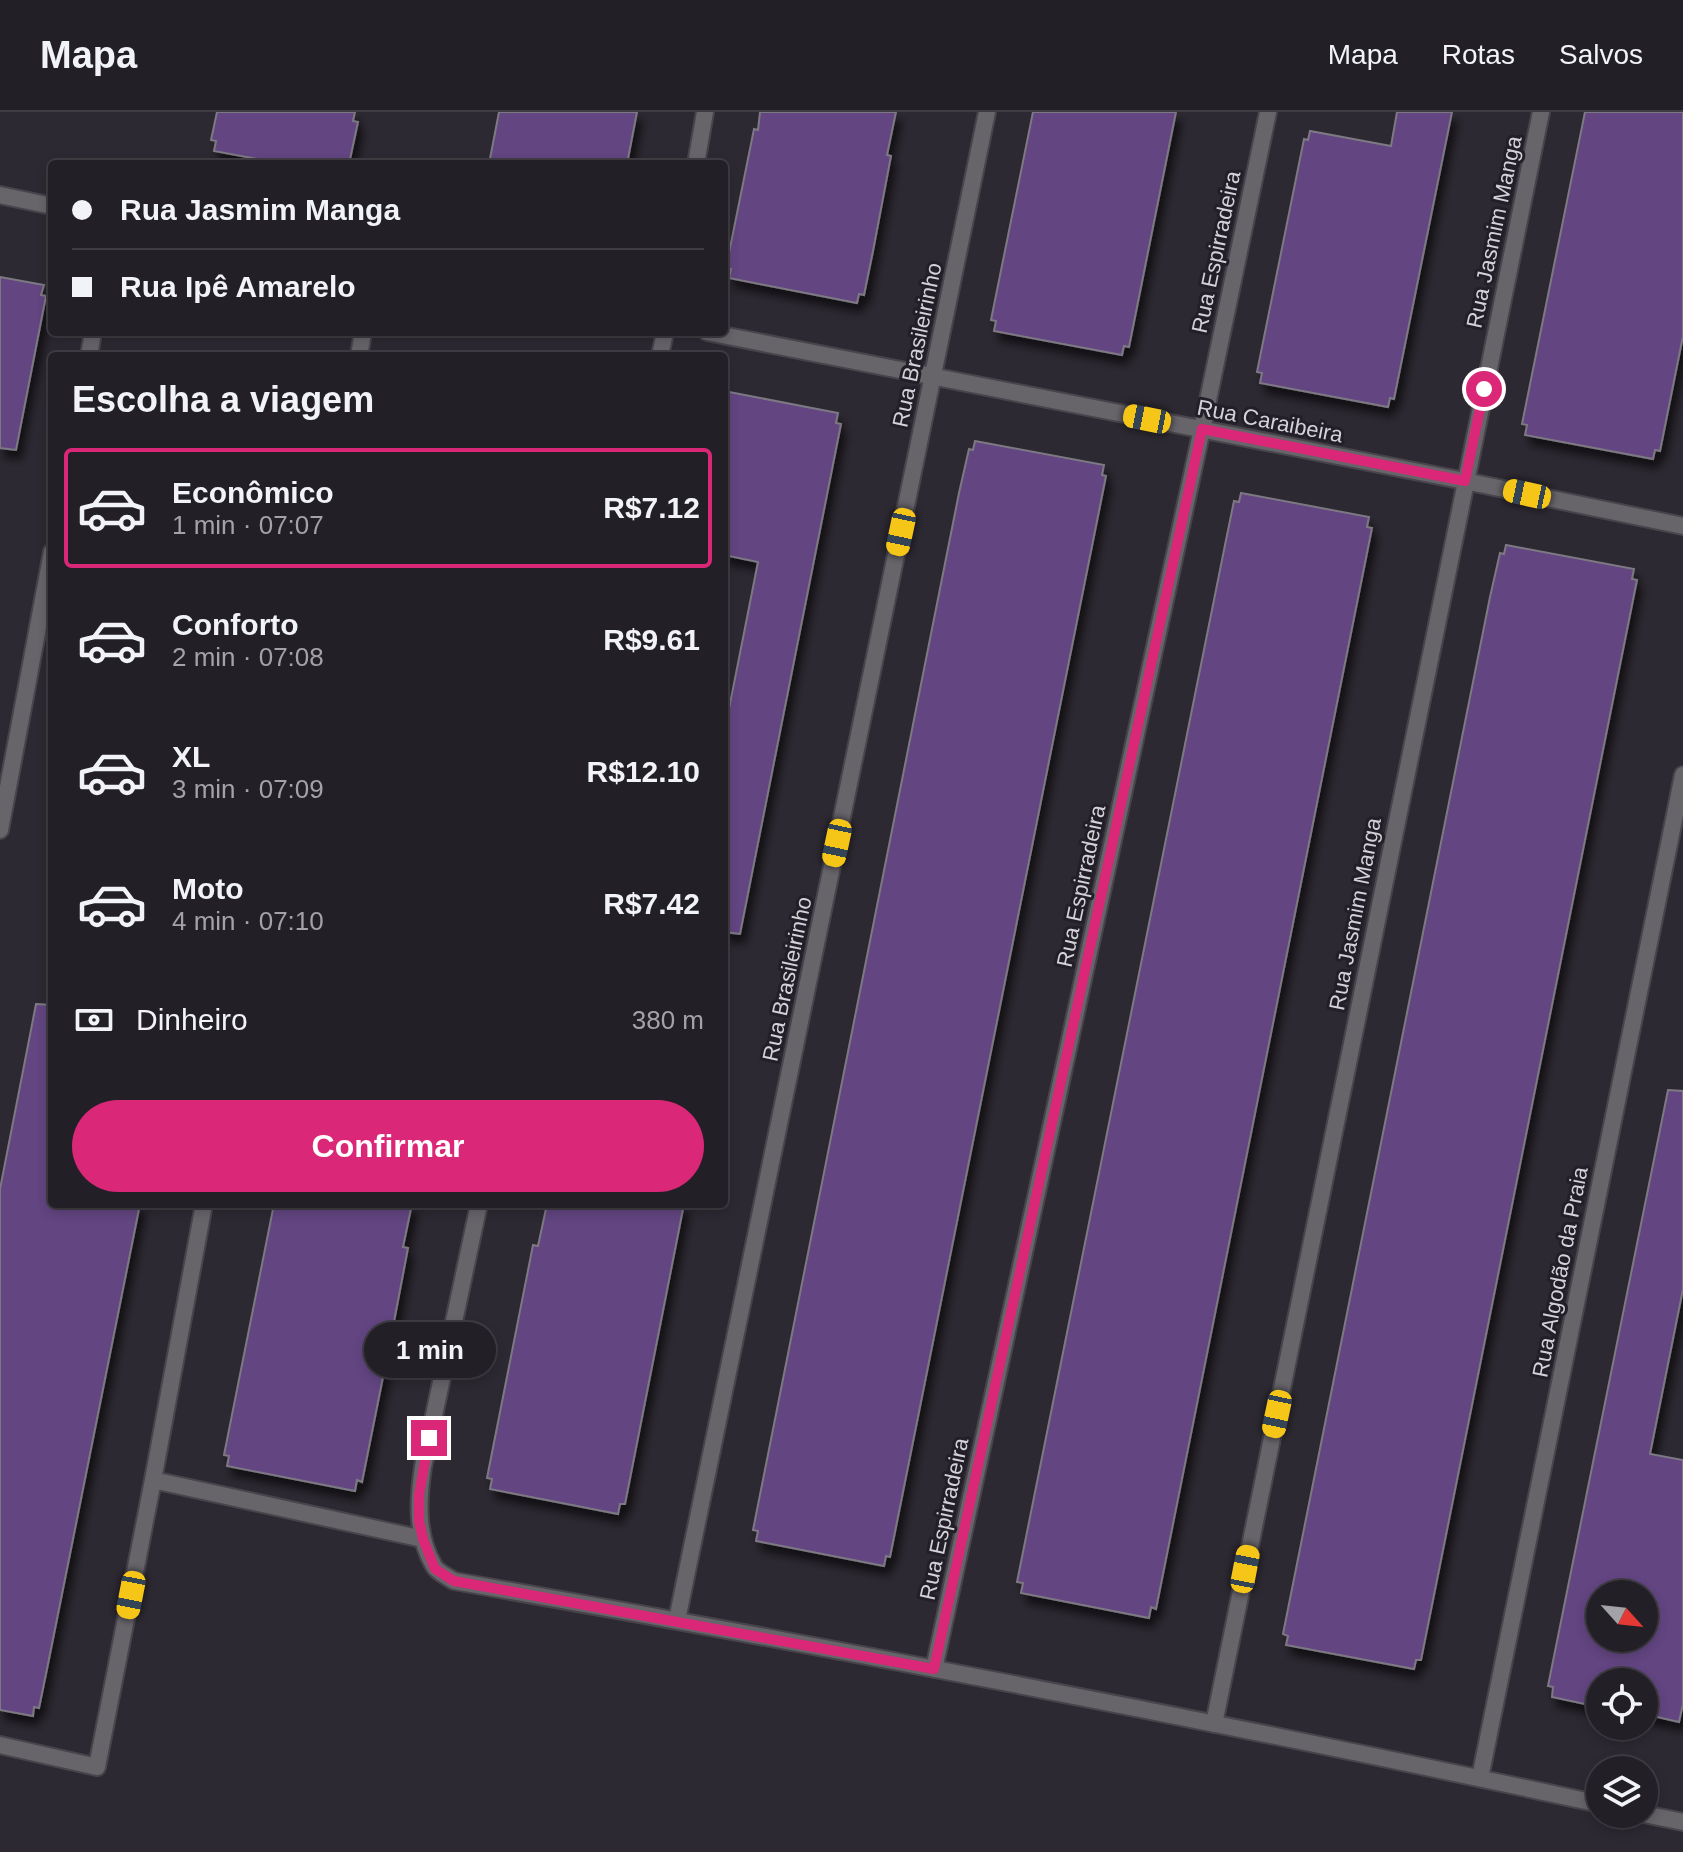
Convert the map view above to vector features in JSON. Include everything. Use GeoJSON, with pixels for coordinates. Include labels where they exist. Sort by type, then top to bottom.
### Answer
{"type":"FeatureCollection","features":[{"type":"Feature","properties":{"kind":"street"},"geometry":{"type":"LineString","coordinates":[[697,160],[705,112]]}},
{"type":"Feature","properties":{"kind":"street","name":"Rua Brasileirinho"},"geometry":{"type":"LineString","coordinates":[[677,1620],[987,112]]}},
{"type":"Feature","properties":{"kind":"street","name":"Rua Espirradeira"},"geometry":{"type":"LineString","coordinates":[[934,1669],[1268,112]]}},
{"type":"Feature","properties":{"kind":"street","name":"Rua Jasmim Manga"},"geometry":{"type":"LineString","coordinates":[[1214,1724],[1541,112]]}},
{"type":"Feature","properties":{"kind":"street"},"geometry":{"type":"LineString","coordinates":[[0,195],[48,205]]}},
{"type":"Feature","properties":{"kind":"street","name":"Rua Caraibeira"},"geometry":{"type":"LineString","coordinates":[[727,336],[1683,526]]}},
{"type":"Feature","properties":{"kind":"street"},"geometry":{"type":"LineString","coordinates":[[0,830],[48,573]]}},
{"type":"Feature","properties":{"kind":"street","name":"Rua Algodão da Praia"},"geometry":{"type":"LineString","coordinates":[[1480,1778],[1683,775]]}},
{"type":"Feature","properties":{"kind":"street"},"geometry":{"type":"LineString","coordinates":[[0,1745],[97,1767],[203,1208]]}},
{"type":"Feature","properties":{"kind":"street"},"geometry":{"type":"LineString","coordinates":[[478,1208],[419,1495],[419,1521],[435,1569],[454,1581],[934,1669],[1586,1801]]}},
{"type":"Feature","properties":{"kind":"street"},"geometry":{"type":"LineString","coordinates":[[153,1480],[423,1539]]}},
{"type":"Feature","properties":{"kind":"street"},"geometry":{"type":"LineString","coordinates":[[1658,1817],[1683,1822]]}},
{"type":"Feature","properties":{"kind":"building"},"geometry":{"type":"Polygon","coordinates":[[[217,112],[355,112],[353,121],[358,122],[350,160],[262,160],[214,151],[216,141],[211,140],[217,112]]]}},
{"type":"Feature","properties":{"kind":"building"},"geometry":{"type":"Polygon","coordinates":[[[499,112],[637,112],[628,160],[490,160],[499,112]]]}},
{"type":"Feature","properties":{"kind":"building"},"geometry":{"type":"Polygon","coordinates":[[[760,112],[896,112],[873,251],[864,295],[859,294],[857,303],[729,278],[731,269],[728,268],[728,258],[754,129],[758,130],[760,112]]]}},
{"type":"Feature","properties":{"kind":"building"},"geometry":{"type":"Polygon","coordinates":[[[1033,112],[1176,112],[1129,347],[1124,346],[1122,355],[994,331],[996,321],[991,320],[1033,112]]]}},
{"type":"Feature","properties":{"kind":"building"},"geometry":{"type":"Polygon","coordinates":[[[1397,112],[1452,112],[1394,399],[1390,398],[1388,407],[1260,383],[1262,373],[1257,372],[1304,139],[1308,140],[1310,131],[1391,146],[1397,112]]]}},
{"type":"Feature","properties":{"kind":"building"},"geometry":{"type":"Polygon","coordinates":[[[1585,112],[1683,112],[1683,336],[1660,451],[1655,450],[1653,459],[1525,435],[1527,425],[1522,424],[1585,112]]]}},
{"type":"Feature","properties":{"kind":"building"},"geometry":{"type":"Polygon","coordinates":[[[0,277],[44,285],[41,295],[46,296],[16,450],[0,448],[0,277]]]}},
{"type":"Feature","properties":{"kind":"building"},"geometry":{"type":"Polygon","coordinates":[[[728,392],[838,413],[836,423],[841,424],[740,934],[728,932],[728,714],[758,562],[728,556],[728,392]]]}},
{"type":"Feature","properties":{"kind":"building"},"geometry":{"type":"Polygon","coordinates":[[[975,441],[1104,465],[1102,475],[1106,476],[890,1557],[886,1556],[884,1566],[756,1541],[758,1531],[753,1530],[959,493],[969,449],[973,450],[975,441]]]}},
{"type":"Feature","properties":{"kind":"building"},"geometry":{"type":"Polygon","coordinates":[[[1241,493],[1369,517],[1367,527],[1372,528],[1156,1609],[1151,1607],[1149,1618],[1021,1593],[1023,1583],[1017,1582],[1234,501],[1239,502],[1241,493]]]}},
{"type":"Feature","properties":{"kind":"building"},"geometry":{"type":"Polygon","coordinates":[[[1506,545],[1634,569],[1632,579],[1637,580],[1421,1660],[1416,1660],[1414,1669],[1286,1645],[1288,1636],[1283,1634],[1490,597],[1500,553],[1504,554],[1506,545]]]}},
{"type":"Feature","properties":{"kind":"building"},"geometry":{"type":"Polygon","coordinates":[[[36,1004],[48,1005],[48,1208],[139,1208],[39,1708],[34,1707],[33,1716],[0,1710],[0,1189],[36,1004]]]}},
{"type":"Feature","properties":{"kind":"building"},"geometry":{"type":"Polygon","coordinates":[[[1668,1090],[1683,1091],[1683,1289],[1650,1454],[1683,1460],[1683,1704],[1679,1722],[1658,1717],[1658,1668],[1586,1668],[1586,1704],[1552,1697],[1553,1687],[1548,1686],[1668,1090]]]}},
{"type":"Feature","properties":{"kind":"building"},"geometry":{"type":"Polygon","coordinates":[[[273,1208],[411,1208],[403,1247],[408,1248],[362,1482],[357,1480],[355,1491],[227,1466],[229,1456],[224,1455],[273,1208]]]}},
{"type":"Feature","properties":{"kind":"building"},"geometry":{"type":"Polygon","coordinates":[[[546,1208],[683,1208],[625,1504],[620,1504],[618,1514],[490,1489],[492,1479],[487,1478],[533,1245],[538,1246],[546,1208]]]}},
{"type":"Feature","properties":{"kind":"route"},"geometry":{"type":"LineString","coordinates":[[429,1438],[419,1495],[419,1521],[435,1569],[454,1581],[934,1669],[1202,429],[1465,481],[1484,389]]}}]}
